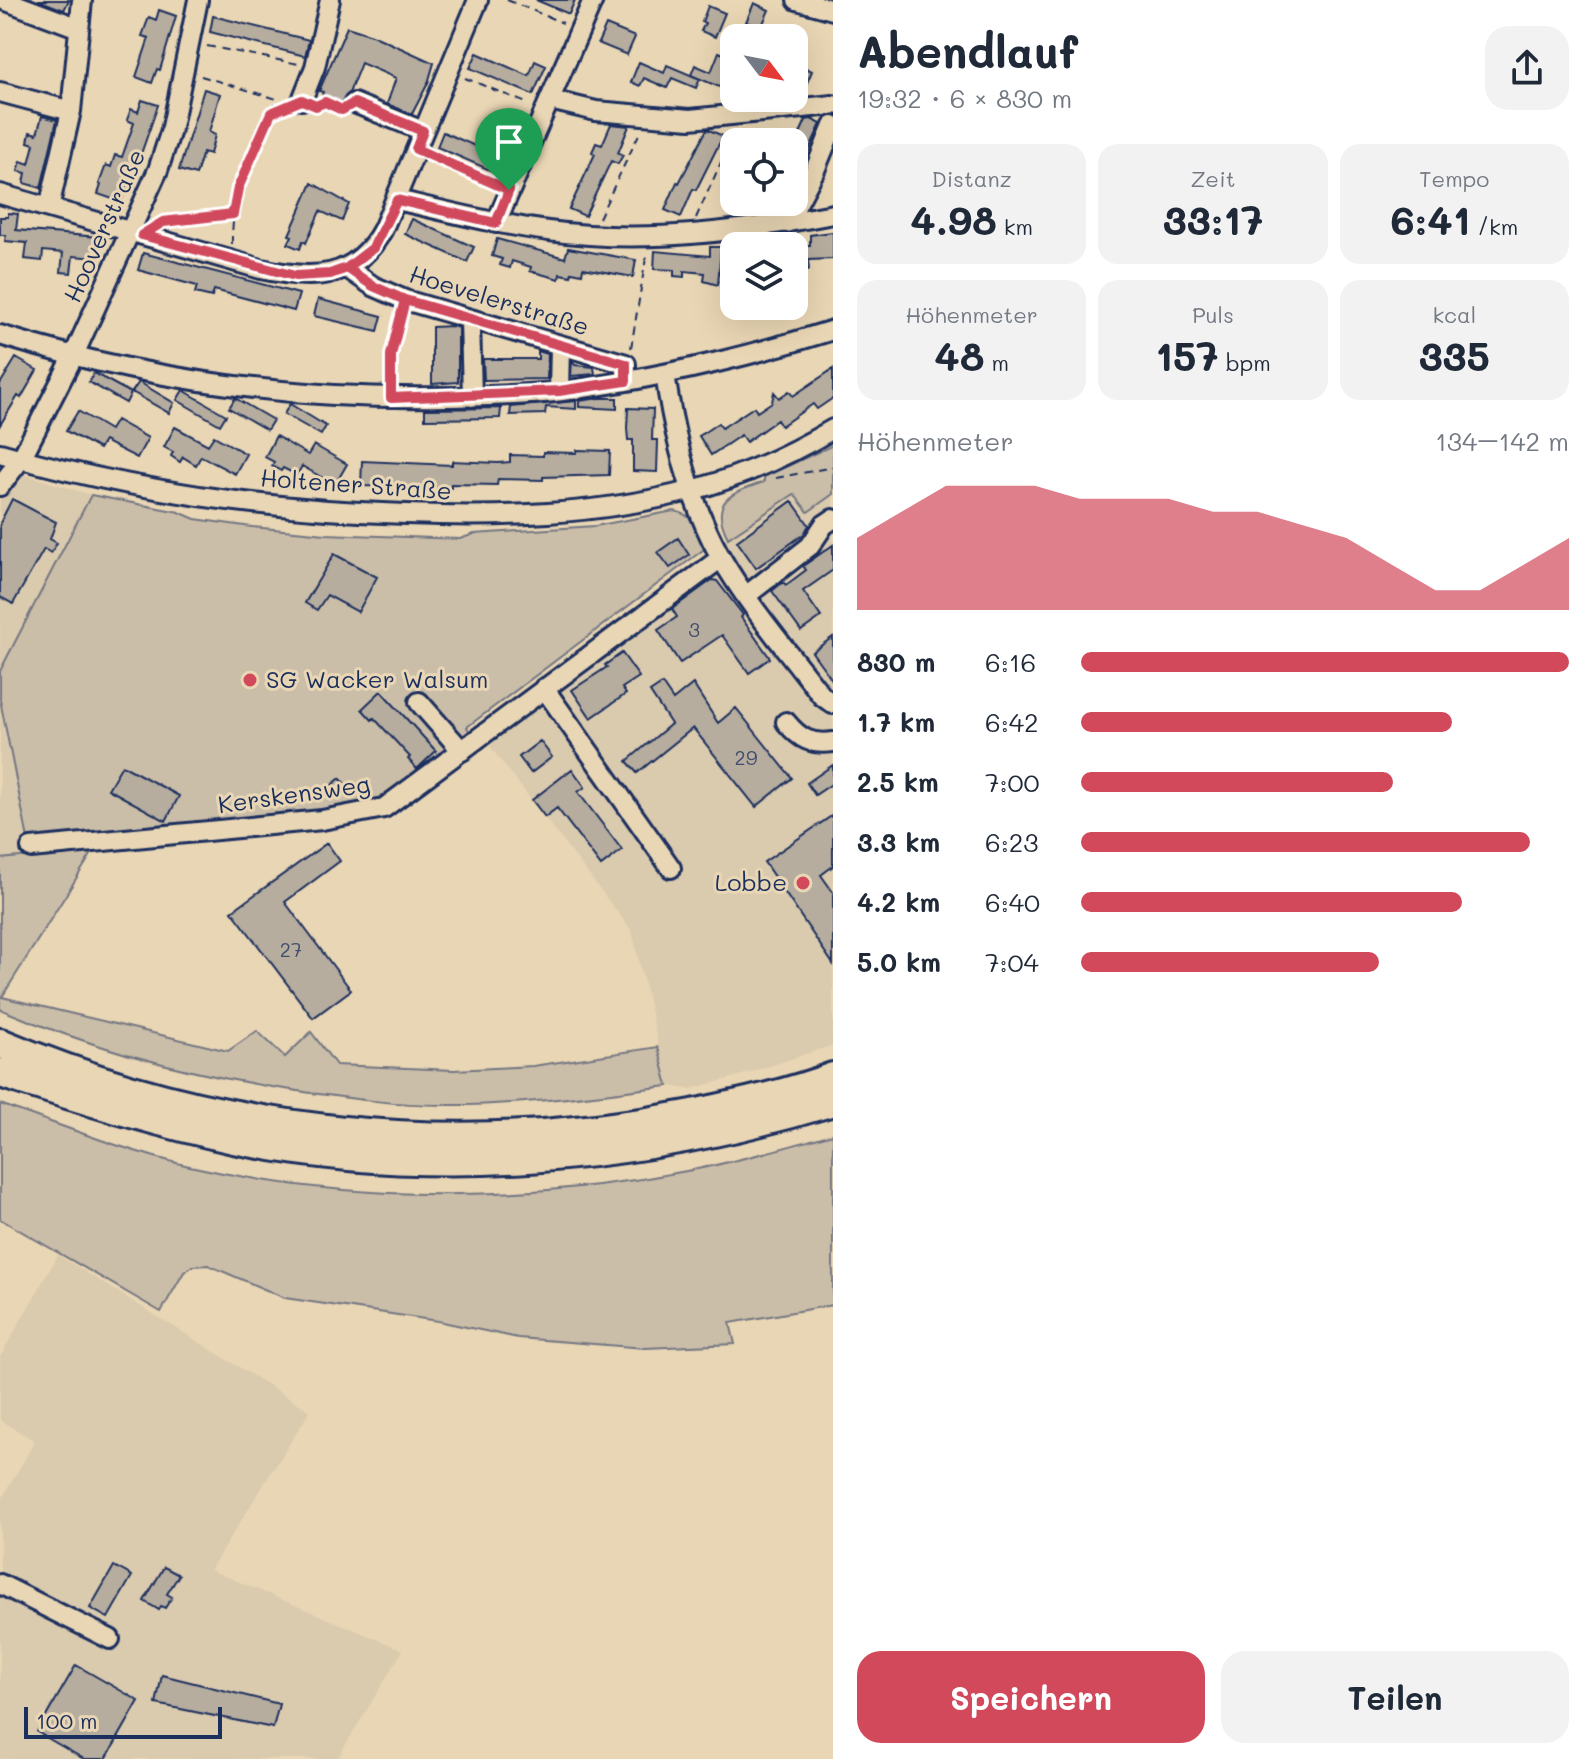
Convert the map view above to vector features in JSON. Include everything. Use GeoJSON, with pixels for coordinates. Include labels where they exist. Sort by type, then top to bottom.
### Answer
{"type":"FeatureCollection","features":[{"type":"Feature","properties":{"kind":"highway"},"geometry":{"type":"LineString","coordinates":[[0,1043],[104,1082],[179,1104],[241,1118],[367,1135],[441,1138],[534,1136],[636,1125],[730,1106],[833,1077]]}},
{"type":"Feature","properties":{"kind":"highway"},"geometry":{"type":"LineString","coordinates":[[7,1074],[112,1109],[236,1139],[365,1157],[439,1160],[534,1158],[643,1147],[733,1129],[833,1101]]}},
{"type":"Feature","properties":{"kind":"street"},"geometry":{"type":"LineString","coordinates":[[4,0],[79,28]]}},
{"type":"Feature","properties":{"kind":"street"},"geometry":{"type":"LineString","coordinates":[[49,208],[71,111],[82,0]]}},
{"type":"Feature","properties":{"kind":"street","name":"Hooverstraße"},"geometry":{"type":"LineString","coordinates":[[21,459],[137,233],[172,127],[198,0]]}},
{"type":"Feature","properties":{"kind":"street"},"geometry":{"type":"LineString","coordinates":[[302,100],[315,67],[330,0]]}},
{"type":"Feature","properties":{"kind":"street"},"geometry":{"type":"LineString","coordinates":[[0,194],[295,276],[330,274],[347,268],[373,248],[397,200],[478,0]]}},
{"type":"Feature","properties":{"kind":"street"},"geometry":{"type":"LineString","coordinates":[[496,223],[593,0]]}},
{"type":"Feature","properties":{"kind":"street"},"geometry":{"type":"LineString","coordinates":[[797,0],[833,10]]}},
{"type":"Feature","properties":{"kind":"street"},"geometry":{"type":"LineString","coordinates":[[0,92],[71,111]]}},
{"type":"Feature","properties":{"kind":"street"},"geometry":{"type":"LineString","coordinates":[[354,103],[423,131]]}},
{"type":"Feature","properties":{"kind":"street"},"geometry":{"type":"LineString","coordinates":[[548,105],[690,119],[833,105]]}},
{"type":"Feature","properties":{"kind":"street"},"geometry":{"type":"LineString","coordinates":[[787,223],[815,170],[833,126]]}},
{"type":"Feature","properties":{"kind":"street"},"geometry":{"type":"LineString","coordinates":[[397,200],[496,223],[591,235],[690,232],[787,223],[833,214]]}},
{"type":"Feature","properties":{"kind":"street","name":"Hoevelerstraße"},"geometry":{"type":"LineString","coordinates":[[347,268],[373,286],[405,300],[560,346],[626,372]]}},
{"type":"Feature","properties":{"kind":"street"},"geometry":{"type":"LineString","coordinates":[[470,320],[472,397]]}},
{"type":"Feature","properties":{"kind":"street"},"geometry":{"type":"LineString","coordinates":[[0,335],[73,357],[160,375],[237,387],[391,398],[559,391],[626,372],[665,374],[759,353],[833,330]]}},
{"type":"Feature","properties":{"kind":"street"},"geometry":{"type":"LineString","coordinates":[[559,391],[560,346]]}},
{"type":"Feature","properties":{"kind":"street"},"geometry":{"type":"LineString","coordinates":[[665,374],[670,414],[690,491],[721,558],[822,696],[833,704]]}},
{"type":"Feature","properties":{"kind":"street","name":"Holtener Straße"},"geometry":{"type":"LineString","coordinates":[[0,453],[169,492],[351,513],[465,517],[588,509],[690,491],[745,472],[833,429]]}},
{"type":"Feature","properties":{"kind":"street"},"geometry":{"type":"LineString","coordinates":[[0,486],[21,459]]}},
{"type":"Feature","properties":{"kind":"street"},"geometry":{"type":"LineString","coordinates":[[747,595],[810,546],[824,525],[833,519]]}},
{"type":"Feature","properties":{"kind":"street","name":"Kerskensweg"},"geometry":{"type":"LineString","coordinates":[[31,848],[322,820],[384,808],[721,558]]}},
{"type":"Feature","properties":{"kind":"street"},"geometry":{"type":"LineString","coordinates":[[544,688],[671,868]]}},
{"type":"Feature","properties":{"kind":"street"},"geometry":{"type":"LineString","coordinates":[[419,702],[462,751]]}},
{"type":"Feature","properties":{"kind":"street"},"geometry":{"type":"LineString","coordinates":[[786,722],[814,744],[833,742]]}},
{"type":"Feature","properties":{"kind":"street"},"geometry":{"type":"LineString","coordinates":[[0,1584],[110,1639]]}},
{"type":"Feature","properties":{"kind":"path"},"geometry":{"type":"LineString","coordinates":[[507,0],[579,30]]}},
{"type":"Feature","properties":{"kind":"path"},"geometry":{"type":"LineString","coordinates":[[190,43],[315,67]]}},
{"type":"Feature","properties":{"kind":"path"},"geometry":{"type":"LineString","coordinates":[[448,71],[548,105]]}},
{"type":"Feature","properties":{"kind":"path"},"geometry":{"type":"LineString","coordinates":[[183,74],[201,76],[277,99],[238,188],[233,214],[233,261]]}},
{"type":"Feature","properties":{"kind":"path"},"geometry":{"type":"LineString","coordinates":[[271,113],[302,100],[316,106],[325,102],[342,110],[354,103]]}},
{"type":"Feature","properties":{"kind":"path"},"geometry":{"type":"LineString","coordinates":[[690,232],[743,113]]}},
{"type":"Feature","properties":{"kind":"path"},"geometry":{"type":"LineString","coordinates":[[591,235],[648,114]]}},
{"type":"Feature","properties":{"kind":"path"},"geometry":{"type":"LineString","coordinates":[[416,149],[509,190]]}},
{"type":"Feature","properties":{"kind":"path"},"geometry":{"type":"LineString","coordinates":[[137,233],[163,222],[233,214]]}},
{"type":"Feature","properties":{"kind":"path"},"geometry":{"type":"LineString","coordinates":[[626,372],[650,235]]}},
{"type":"Feature","properties":{"kind":"path"},"geometry":{"type":"LineString","coordinates":[[391,398],[391,355],[405,300]]}},
{"type":"Feature","properties":{"kind":"path"},"geometry":{"type":"LineString","coordinates":[[745,472],[778,478],[833,467]]}},
{"type":"Feature","properties":{"kind":"shaded area"},"geometry":{"type":"Polygon","coordinates":[[[833,445],[833,494],[808,512],[794,494],[728,538],[721,515],[726,500],[764,482],[764,477],[833,445]]]}},
{"type":"Feature","properties":{"kind":"shaded area"},"geometry":{"type":"Polygon","coordinates":[[[0,467],[91,495],[0,671],[0,467]]]}},
{"type":"Feature","properties":{"kind":"shaded area"},"geometry":{"type":"Polygon","coordinates":[[[795,494],[808,512],[833,494],[833,1045],[690,1089],[668,1086],[632,931],[482,736],[712,557],[717,538],[728,538],[795,494]]]}},
{"type":"Feature","properties":{"kind":"shaded area"},"geometry":{"type":"Polygon","coordinates":[[[91,495],[179,512],[195,519],[252,527],[326,534],[460,539],[474,534],[595,526],[674,511],[691,519],[707,547],[467,727],[471,734],[389,797],[356,808],[28,839],[0,700],[0,671],[91,495]]]}},
{"type":"Feature","properties":{"kind":"shaded area"},"geometry":{"type":"Polygon","coordinates":[[[0,700],[28,839],[32,856],[0,859],[0,700]]]}},
{"type":"Feature","properties":{"kind":"shaded area"},"geometry":{"type":"Polygon","coordinates":[[[94,850],[2,997],[228,1051],[257,1031],[285,1057],[311,1032],[336,1065],[454,1070],[533,1066],[658,1047],[668,1086],[500,1104],[426,1105],[371,1101],[260,1085],[146,1060],[0,1009],[0,859],[94,850]]]}},
{"type":"Feature","properties":{"kind":"shaded area"},"geometry":{"type":"Polygon","coordinates":[[[0,1104],[115,1145],[185,1165],[310,1186],[374,1192],[502,1193],[629,1181],[728,1162],[833,1134],[833,1305],[730,1323],[735,1344],[645,1348],[518,1338],[438,1321],[285,1298],[208,1265],[193,1266],[184,1272],[161,1312],[0,1219],[0,1104]]]}},
{"type":"Feature","properties":{"kind":"shaded area"},"geometry":{"type":"Polygon","coordinates":[[[58,1255],[310,1411],[210,1570],[403,1650],[337,1759],[0,1759],[0,1502],[35,1441],[0,1420],[0,1357],[58,1255]]]}},
{"type":"Feature","properties":{"kind":"building"},"geometry":{"type":"Polygon","coordinates":[[[38,0],[69,0],[64,10],[38,0]]]}},
{"type":"Feature","properties":{"kind":"building"},"geometry":{"type":"Polygon","coordinates":[[[536,0],[575,0],[569,14],[536,0]]]}},
{"type":"Feature","properties":{"kind":"building"},"geometry":{"type":"Polygon","coordinates":[[[754,3],[769,10],[763,24],[746,22],[754,3]]]}},
{"type":"Feature","properties":{"kind":"building"},"geometry":{"type":"Polygon","coordinates":[[[708,6],[725,13],[715,37],[701,31],[705,23],[702,22],[708,6]]]}},
{"type":"Feature","properties":{"kind":"building"},"geometry":{"type":"Polygon","coordinates":[[[159,10],[176,16],[160,70],[157,69],[152,83],[136,77],[149,38],[142,36],[149,17],[156,20],[159,10]]]}},
{"type":"Feature","properties":{"kind":"building"},"geometry":{"type":"Polygon","coordinates":[[[213,16],[309,40],[305,56],[210,32],[213,16]]]}},
{"type":"Feature","properties":{"kind":"building"},"geometry":{"type":"Polygon","coordinates":[[[606,25],[635,37],[627,55],[598,43],[606,25]]]}},
{"type":"Feature","properties":{"kind":"building"},"geometry":{"type":"Polygon","coordinates":[[[347,27],[434,63],[428,83],[412,114],[387,104],[396,78],[361,63],[349,93],[341,103],[319,91],[347,27]]]}},
{"type":"Feature","properties":{"kind":"building"},"geometry":{"type":"Polygon","coordinates":[[[719,52],[720,87],[691,75],[695,65],[711,72],[719,52]]]}},
{"type":"Feature","properties":{"kind":"building"},"geometry":{"type":"Polygon","coordinates":[[[477,53],[529,76],[535,61],[546,66],[533,95],[470,68],[477,53]]]}},
{"type":"Feature","properties":{"kind":"building"},"geometry":{"type":"Polygon","coordinates":[[[639,62],[664,73],[667,65],[700,79],[696,88],[672,78],[667,88],[644,78],[640,86],[631,82],[639,62]]]}},
{"type":"Feature","properties":{"kind":"building"},"geometry":{"type":"Polygon","coordinates":[[[204,89],[220,94],[209,132],[215,135],[210,154],[203,152],[196,175],[179,170],[204,89]]]}},
{"type":"Feature","properties":{"kind":"building"},"geometry":{"type":"Polygon","coordinates":[[[142,100],[158,105],[121,202],[98,194],[99,184],[106,165],[111,167],[115,155],[122,157],[134,123],[127,120],[131,109],[138,112],[142,100]]]}},
{"type":"Feature","properties":{"kind":"building"},"geometry":{"type":"Polygon","coordinates":[[[42,116],[57,120],[41,188],[24,183],[26,173],[18,171],[21,161],[29,164],[34,144],[28,142],[30,132],[37,134],[42,116]]]}},
{"type":"Feature","properties":{"kind":"building"},"geometry":{"type":"Polygon","coordinates":[[[806,120],[821,124],[808,152],[808,128],[802,128],[806,120]]]}},
{"type":"Feature","properties":{"kind":"building"},"geometry":{"type":"Polygon","coordinates":[[[611,124],[629,126],[618,153],[623,155],[618,164],[611,161],[585,216],[569,209],[595,154],[592,152],[596,143],[602,145],[611,124]]]}},
{"type":"Feature","properties":{"kind":"building"},"geometry":{"type":"Polygon","coordinates":[[[707,129],[720,135],[720,142],[681,217],[665,210],[707,129]]]}},
{"type":"Feature","properties":{"kind":"building"},"geometry":{"type":"Polygon","coordinates":[[[443,132],[475,146],[477,139],[493,146],[490,152],[506,159],[499,174],[437,147],[443,132]]]}},
{"type":"Feature","properties":{"kind":"building"},"geometry":{"type":"Polygon","coordinates":[[[312,183],[349,204],[342,221],[320,211],[306,243],[303,241],[300,249],[288,244],[292,236],[289,235],[312,183]]]}},
{"type":"Feature","properties":{"kind":"building"},"geometry":{"type":"Polygon","coordinates":[[[8,213],[18,214],[16,230],[99,237],[97,258],[73,256],[71,273],[61,272],[63,253],[43,251],[42,261],[25,259],[27,243],[5,241],[6,235],[0,235],[0,217],[8,217],[8,213]]]}},
{"type":"Feature","properties":{"kind":"building"},"geometry":{"type":"Polygon","coordinates":[[[412,219],[474,247],[467,262],[405,234],[412,219]]]}},
{"type":"Feature","properties":{"kind":"building"},"geometry":{"type":"Polygon","coordinates":[[[833,232],[833,259],[808,260],[810,235],[833,232]]]}},
{"type":"Feature","properties":{"kind":"building"},"geometry":{"type":"Polygon","coordinates":[[[497,239],[565,258],[568,248],[636,260],[633,277],[583,268],[582,274],[560,274],[559,279],[530,271],[531,267],[512,261],[510,268],[500,265],[502,259],[492,256],[497,239]]]}},
{"type":"Feature","properties":{"kind":"building"},"geometry":{"type":"Polygon","coordinates":[[[710,247],[720,247],[718,285],[704,281],[705,273],[684,271],[684,277],[674,276],[674,270],[654,269],[655,251],[710,256],[710,247]]]}},
{"type":"Feature","properties":{"kind":"building"},"geometry":{"type":"Polygon","coordinates":[[[143,253],[299,294],[294,311],[214,290],[212,297],[195,293],[197,286],[138,270],[143,253]]]}},
{"type":"Feature","properties":{"kind":"building"},"geometry":{"type":"Polygon","coordinates":[[[318,299],[382,316],[378,331],[314,316],[318,299]]]}},
{"type":"Feature","properties":{"kind":"building"},"geometry":{"type":"Polygon","coordinates":[[[432,327],[458,328],[458,382],[432,384],[432,327]]]}},
{"type":"Feature","properties":{"kind":"building"},"geometry":{"type":"Polygon","coordinates":[[[538,351],[548,354],[547,379],[484,380],[483,359],[538,359],[538,351]]]}},
{"type":"Feature","properties":{"kind":"building"},"geometry":{"type":"Polygon","coordinates":[[[16,358],[37,370],[0,425],[0,384],[16,358]]]}},
{"type":"Feature","properties":{"kind":"building"},"geometry":{"type":"Polygon","coordinates":[[[572,361],[575,365],[594,367],[595,374],[571,376],[572,361]]]}},
{"type":"Feature","properties":{"kind":"building"},"geometry":{"type":"Polygon","coordinates":[[[833,369],[833,398],[817,409],[813,404],[781,426],[777,420],[746,442],[741,435],[711,455],[699,436],[718,423],[722,428],[754,407],[757,412],[772,402],[774,392],[779,398],[789,391],[793,396],[833,369]]]}},
{"type":"Feature","properties":{"kind":"building"},"geometry":{"type":"Polygon","coordinates":[[[94,373],[131,393],[126,403],[89,382],[94,373]]]}},
{"type":"Feature","properties":{"kind":"building"},"geometry":{"type":"Polygon","coordinates":[[[139,382],[174,403],[169,413],[132,392],[139,382]]]}},
{"type":"Feature","properties":{"kind":"building"},"geometry":{"type":"Polygon","coordinates":[[[183,390],[226,415],[220,425],[177,400],[183,390]]]}},
{"type":"Feature","properties":{"kind":"building"},"geometry":{"type":"Polygon","coordinates":[[[235,398],[273,420],[267,430],[229,408],[235,398]]]}},
{"type":"Feature","properties":{"kind":"building"},"geometry":{"type":"Polygon","coordinates":[[[617,398],[617,409],[579,407],[579,401],[617,398]]]}},
{"type":"Feature","properties":{"kind":"building"},"geometry":{"type":"Polygon","coordinates":[[[576,401],[576,409],[546,407],[545,414],[510,415],[511,407],[576,401]]]}},
{"type":"Feature","properties":{"kind":"building"},"geometry":{"type":"Polygon","coordinates":[[[290,404],[326,426],[321,435],[284,414],[290,404]]]}},
{"type":"Feature","properties":{"kind":"building"},"geometry":{"type":"Polygon","coordinates":[[[501,408],[500,418],[425,419],[425,409],[501,408]]]}},
{"type":"Feature","properties":{"kind":"building"},"geometry":{"type":"Polygon","coordinates":[[[628,408],[653,409],[652,440],[658,440],[657,472],[633,471],[633,440],[628,440],[627,428],[628,408]]]}},
{"type":"Feature","properties":{"kind":"building"},"geometry":{"type":"Polygon","coordinates":[[[78,411],[110,430],[116,420],[148,438],[137,458],[104,441],[99,449],[66,431],[78,411]]]}},
{"type":"Feature","properties":{"kind":"building"},"geometry":{"type":"Polygon","coordinates":[[[175,427],[208,445],[214,436],[246,454],[235,474],[201,456],[196,465],[183,457],[180,462],[171,456],[173,452],[164,447],[175,427]]]}},
{"type":"Feature","properties":{"kind":"building"},"geometry":{"type":"Polygon","coordinates":[[[276,436],[308,455],[314,445],[347,464],[335,485],[302,466],[297,475],[272,466],[274,462],[265,457],[276,436]]]}},
{"type":"Feature","properties":{"kind":"building"},"geometry":{"type":"Polygon","coordinates":[[[577,450],[610,451],[609,475],[543,477],[543,480],[498,479],[497,485],[451,484],[451,488],[361,486],[362,461],[452,465],[452,461],[498,463],[510,462],[510,455],[543,456],[543,452],[576,453],[577,450]]]}},
{"type":"Feature","properties":{"kind":"building"},"geometry":{"type":"Polygon","coordinates":[[[12,499],[56,522],[50,539],[57,543],[51,553],[44,549],[13,604],[0,597],[0,523],[12,499]]]}},
{"type":"Feature","properties":{"kind":"building"},"geometry":{"type":"Polygon","coordinates":[[[792,501],[809,525],[804,534],[756,568],[737,541],[792,501]]]}},
{"type":"Feature","properties":{"kind":"building"},"geometry":{"type":"Polygon","coordinates":[[[678,538],[689,555],[670,568],[658,552],[678,538]]]}},
{"type":"Feature","properties":{"kind":"building"},"geometry":{"type":"Polygon","coordinates":[[[833,545],[833,570],[803,591],[821,617],[801,631],[772,591],[806,570],[803,566],[833,545]]]}},
{"type":"Feature","properties":{"kind":"building"},"geometry":{"type":"Polygon","coordinates":[[[334,554],[377,577],[358,612],[327,595],[317,610],[305,603],[334,554]]]}},
{"type":"Feature","properties":{"kind":"building"},"geometry":{"type":"Polygon","coordinates":[[[712,580],[717,581],[743,615],[741,617],[770,658],[749,673],[722,635],[680,663],[658,630],[677,617],[672,609],[712,580]]]}},
{"type":"Feature","properties":{"kind":"building"},"geometry":{"type":"Polygon","coordinates":[[[833,637],[833,681],[812,652],[833,637]]]}},
{"type":"Feature","properties":{"kind":"building"},"geometry":{"type":"Polygon","coordinates":[[[622,653],[639,677],[622,688],[626,694],[591,718],[572,690],[622,653]]]}},
{"type":"Feature","properties":{"kind":"building"},"geometry":{"type":"Polygon","coordinates":[[[662,684],[673,700],[693,684],[718,723],[736,708],[792,778],[756,807],[693,728],[637,773],[627,761],[671,724],[650,692],[662,684]]]}},
{"type":"Feature","properties":{"kind":"building"},"geometry":{"type":"Polygon","coordinates":[[[381,691],[436,751],[417,769],[408,759],[410,757],[362,709],[381,691]]]}},
{"type":"Feature","properties":{"kind":"building"},"geometry":{"type":"Polygon","coordinates":[[[540,741],[552,757],[531,773],[519,757],[540,741]]]}},
{"type":"Feature","properties":{"kind":"building"},"geometry":{"type":"Polygon","coordinates":[[[122,765],[179,796],[166,821],[108,789],[122,765]]]}},
{"type":"Feature","properties":{"kind":"building"},"geometry":{"type":"Polygon","coordinates":[[[833,765],[833,783],[815,795],[807,783],[833,765]]]}},
{"type":"Feature","properties":{"kind":"building"},"geometry":{"type":"Polygon","coordinates":[[[572,769],[585,787],[578,792],[622,850],[601,866],[557,808],[545,817],[532,800],[572,769]]]}},
{"type":"Feature","properties":{"kind":"building"},"geometry":{"type":"Polygon","coordinates":[[[340,778],[349,789],[340,797],[331,786],[340,778]]]}},
{"type":"Feature","properties":{"kind":"building","name":"Lobbe"},"geometry":{"type":"Polygon","coordinates":[[[833,815],[833,866],[821,875],[833,892],[833,964],[764,862],[833,815]]]}},
{"type":"Feature","properties":{"kind":"building"},"geometry":{"type":"Polygon","coordinates":[[[327,843],[340,861],[285,902],[351,990],[313,1018],[232,911],[327,843]]]}},
{"type":"Feature","properties":{"kind":"building"},"geometry":{"type":"Polygon","coordinates":[[[114,1566],[132,1576],[108,1618],[90,1608],[114,1566]]]}},
{"type":"Feature","properties":{"kind":"building"},"geometry":{"type":"Polygon","coordinates":[[[164,1567],[179,1575],[167,1594],[172,1597],[165,1608],[161,1606],[159,1610],[144,1601],[164,1567]]]}},
{"type":"Feature","properties":{"kind":"building"},"geometry":{"type":"Polygon","coordinates":[[[76,1665],[139,1701],[106,1759],[84,1759],[37,1732],[76,1665]]]}},
{"type":"Feature","properties":{"kind":"building"},"geometry":{"type":"Polygon","coordinates":[[[162,1675],[279,1704],[273,1728],[156,1704],[162,1675]]]}},
{"type":"Feature","properties":{"kind":"place","name":"SG Wacker Walsum"},"geometry":{"type":"Point","coordinates":[250,680]}},
{"type":"Feature","properties":{"kind":"place","name":"Lobbe"},"geometry":{"type":"Point","coordinates":[803,883]}},
{"type":"Feature","properties":{"kind":"route"},"geometry":{"type":"LineString","coordinates":[[509,190],[416,149],[423,131],[354,103],[342,110],[325,102],[316,106],[302,100],[271,113],[238,188],[233,214],[163,222],[142,235],[295,276],[330,274],[347,268],[373,286],[405,300],[391,355],[391,398],[559,391],[626,381],[626,364],[405,300],[373,286],[347,268],[373,248],[397,200],[496,223],[509,190]]}}]}
